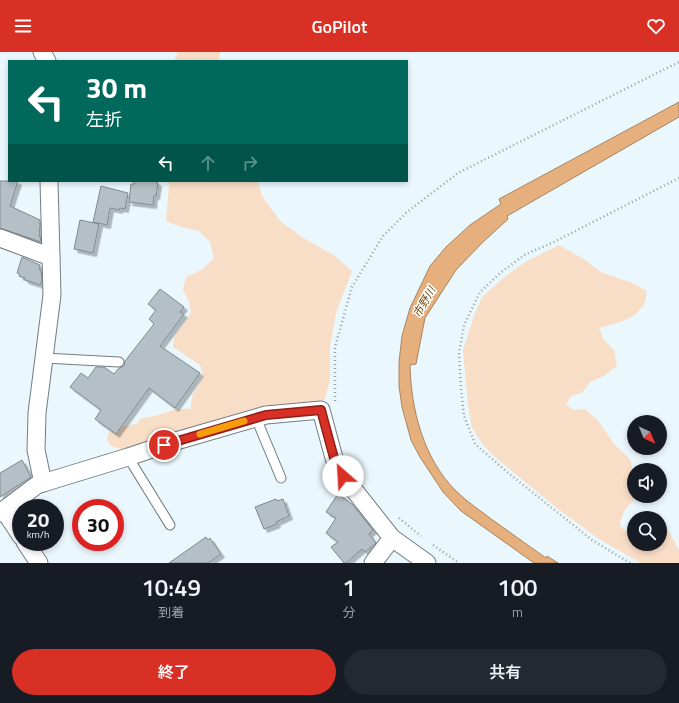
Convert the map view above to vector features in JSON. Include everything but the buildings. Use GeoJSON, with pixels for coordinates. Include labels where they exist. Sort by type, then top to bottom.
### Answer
{"type":"FeatureCollection","features":[{"type":"Feature","properties":{"kind":"street"},"geometry":{"type":"LineString","coordinates":[[43,483],[36,450],[37,413],[52,295],[49,182]]}},
{"type":"Feature","properties":{"kind":"street"},"geometry":{"type":"LineString","coordinates":[[0,238],[51,257]]}},
{"type":"Feature","properties":{"kind":"street"},"geometry":{"type":"LineString","coordinates":[[12,524],[2,511],[37,485],[176,441],[266,415],[321,410],[334,458],[343,476],[392,538],[426,563]]}},
{"type":"Feature","properties":{"kind":"street"},"geometry":{"type":"LineString","coordinates":[[373,563],[392,538]]}},
{"type":"Feature","properties":{"kind":"street"},"geometry":{"type":"LineString","coordinates":[[31,551],[39,563]]}},
{"type":"Feature","properties":{"kind":"lane"},"geometry":{"type":"LineString","coordinates":[[44,358],[119,362]]}},
{"type":"Feature","properties":{"kind":"lane"},"geometry":{"type":"LineString","coordinates":[[256,418],[281,478]]}},
{"type":"Feature","properties":{"kind":"lane"},"geometry":{"type":"LineString","coordinates":[[128,457],[170,525]]}},
{"type":"Feature","properties":{"kind":"path"},"geometry":{"type":"LineString","coordinates":[[335,402],[335,347],[352,287],[383,236],[407,212],[458,174],[679,62]]}},
{"type":"Feature","properties":{"kind":"path"},"geometry":{"type":"LineString","coordinates":[[630,563],[592,540],[507,472],[475,444],[464,416],[460,389],[459,353],[464,325],[480,292],[500,273],[526,254],[552,243],[679,178]]}},
{"type":"Feature","properties":{"kind":"path"},"geometry":{"type":"LineString","coordinates":[[398,517],[422,537]]}},
{"type":"Feature","properties":{"kind":"path"},"geometry":{"type":"LineString","coordinates":[[428,541],[459,563]]}},
{"type":"Feature","properties":{"kind":"shaded area"},"geometry":{"type":"Polygon","coordinates":[[[178,52],[220,52],[219,60],[174,60],[178,52]]]}},
{"type":"Feature","properties":{"kind":"shaded area"},"geometry":{"type":"Polygon","coordinates":[[[168,182],[258,182],[262,196],[280,221],[302,237],[335,256],[352,271],[336,313],[330,347],[330,380],[325,399],[315,404],[130,452],[111,446],[107,440],[109,432],[122,426],[137,424],[141,418],[155,416],[176,409],[190,409],[193,394],[203,377],[200,365],[173,347],[175,335],[191,312],[189,301],[183,290],[186,277],[203,269],[214,258],[210,242],[199,231],[184,228],[166,221],[169,184],[168,182]]]}},
{"type":"Feature","properties":{"kind":"shaded area"},"geometry":{"type":"Polygon","coordinates":[[[559,245],[585,260],[601,272],[632,283],[647,291],[645,303],[630,318],[599,328],[604,340],[614,350],[617,366],[604,376],[590,382],[582,393],[571,396],[566,404],[573,410],[585,409],[597,419],[615,445],[630,459],[631,463],[627,463],[627,503],[631,503],[626,508],[620,526],[627,531],[627,551],[667,551],[667,528],[679,550],[679,563],[641,563],[599,539],[558,509],[495,457],[484,446],[472,428],[468,406],[463,350],[475,313],[482,297],[507,275],[527,261],[559,245]]]}},
{"type":"Feature","properties":{"kind":"water","name":"市野川"},"geometry":{"type":"Polygon","coordinates":[[[679,102],[679,117],[507,216],[508,219],[456,270],[425,318],[416,364],[410,365],[416,416],[427,448],[435,464],[456,491],[465,499],[546,558],[547,556],[558,563],[534,563],[461,511],[443,492],[420,457],[411,440],[402,407],[399,386],[399,362],[402,336],[410,308],[430,266],[446,247],[470,225],[501,204],[499,199],[679,102]]]}},
{"type":"Feature","properties":{"kind":"slow traffic"},"geometry":{"type":"LineString","coordinates":[[200,434],[244,421]]}},
{"type":"Feature","properties":{"kind":"route"},"geometry":{"type":"LineString","coordinates":[[164,445],[266,415],[321,410],[334,458],[343,476]]}}]}
